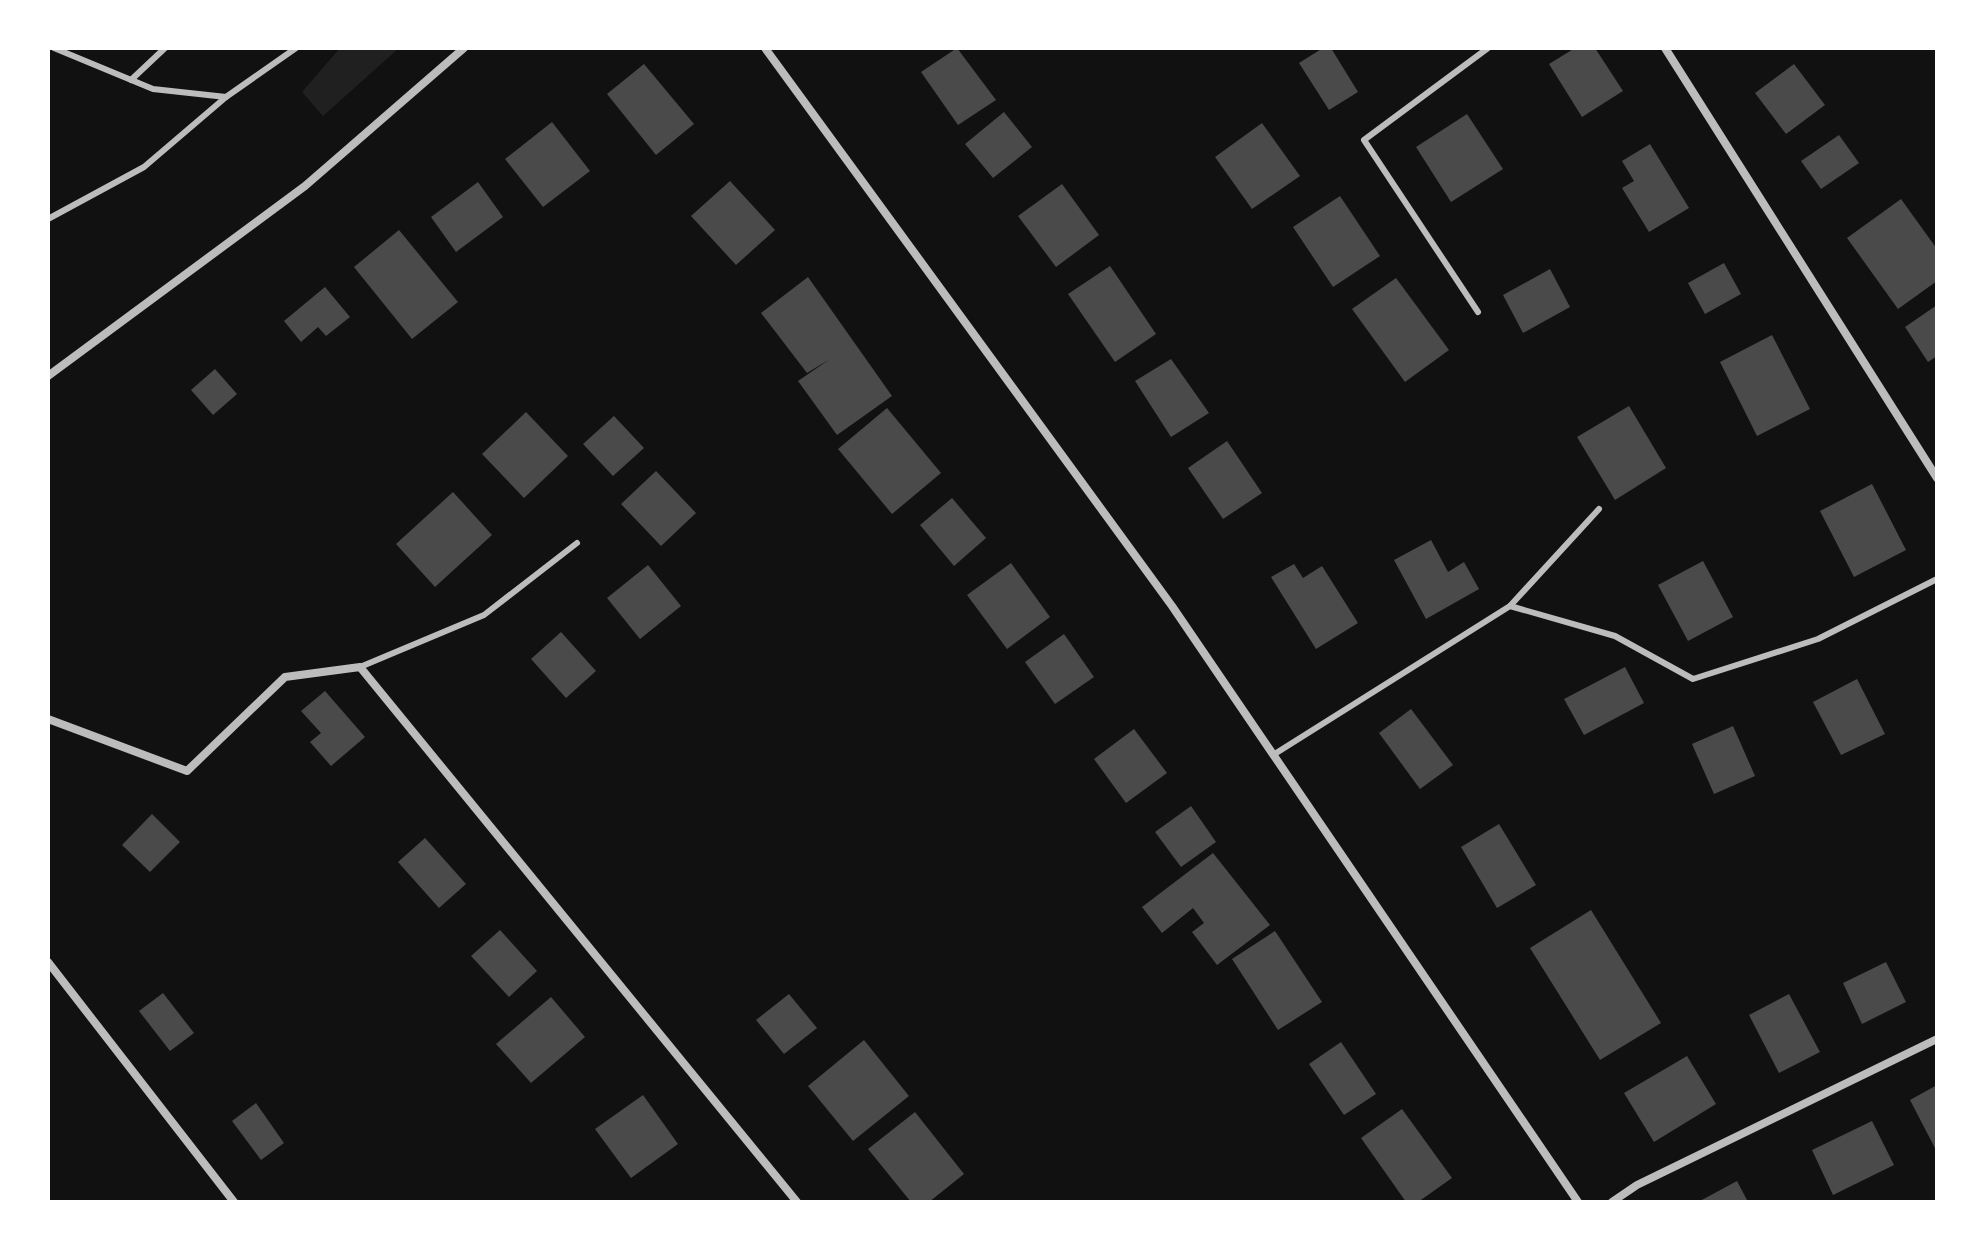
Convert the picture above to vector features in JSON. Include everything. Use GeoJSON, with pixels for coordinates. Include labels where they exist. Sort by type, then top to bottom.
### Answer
{"type":"FeatureCollection","features":[{"type":"Feature","properties":{"kind":"street"},"geometry":{"type":"LineString","coordinates":[[48,376],[305,186],[464,48]]}},
{"type":"Feature","properties":{"kind":"street"},"geometry":{"type":"LineString","coordinates":[[765,48],[1172,606],[1578,1202]]}},
{"type":"Feature","properties":{"kind":"street"},"geometry":{"type":"LineString","coordinates":[[1665,48],[1937,478]]}},
{"type":"Feature","properties":{"kind":"street"},"geometry":{"type":"LineString","coordinates":[[48,719],[187,771],[285,677],[360,667],[797,1202]]}},
{"type":"Feature","properties":{"kind":"street"},"geometry":{"type":"LineString","coordinates":[[48,962],[234,1202]]}},
{"type":"Feature","properties":{"kind":"street"},"geometry":{"type":"LineString","coordinates":[[1612,1202],[1637,1185],[1937,1039]]}},
{"type":"Feature","properties":{"kind":"lane"},"geometry":{"type":"LineString","coordinates":[[54,48],[153,89],[226,97]]}},
{"type":"Feature","properties":{"kind":"lane"},"geometry":{"type":"LineString","coordinates":[[131,80],[165,48]]}},
{"type":"Feature","properties":{"kind":"lane"},"geometry":{"type":"LineString","coordinates":[[48,219],[144,167],[226,97],[296,48]]}},
{"type":"Feature","properties":{"kind":"lane"},"geometry":{"type":"LineString","coordinates":[[1478,312],[1364,140],[1488,48]]}},
{"type":"Feature","properties":{"kind":"lane"},"geometry":{"type":"LineString","coordinates":[[1273,755],[1510,606],[1599,509]]}},
{"type":"Feature","properties":{"kind":"lane"},"geometry":{"type":"LineString","coordinates":[[360,667],[484,615],[577,543]]}},
{"type":"Feature","properties":{"kind":"lane"},"geometry":{"type":"LineString","coordinates":[[1510,606],[1615,636],[1693,679],[1818,639],[1937,579]]}},
{"type":"Feature","properties":{"kind":"shaded area"},"geometry":{"type":"Polygon","coordinates":[[[340,48],[399,48],[323,116],[302,92],[340,48]]]}},
{"type":"Feature","properties":{"kind":"building"},"geometry":{"type":"Polygon","coordinates":[[[957,48],[996,100],[958,125],[921,72],[957,48]]]}},
{"type":"Feature","properties":{"kind":"building"},"geometry":{"type":"Polygon","coordinates":[[[1323,48],[1331,48],[1358,92],[1329,110],[1299,63],[1323,48]]]}},
{"type":"Feature","properties":{"kind":"building"},"geometry":{"type":"Polygon","coordinates":[[[1575,48],[1595,48],[1623,91],[1582,117],[1549,64],[1575,48]]]}},
{"type":"Feature","properties":{"kind":"building"},"geometry":{"type":"Polygon","coordinates":[[[644,64],[694,124],[656,155],[607,94],[644,64]]]}},
{"type":"Feature","properties":{"kind":"building"},"geometry":{"type":"Polygon","coordinates":[[[1794,64],[1825,105],[1786,134],[1755,93],[1794,64]]]}},
{"type":"Feature","properties":{"kind":"building"},"geometry":{"type":"Polygon","coordinates":[[[1004,112],[1032,147],[993,178],[965,144],[1004,112]]]}},
{"type":"Feature","properties":{"kind":"building"},"geometry":{"type":"Polygon","coordinates":[[[1467,114],[1503,169],[1451,202],[1416,147],[1467,114]]]}},
{"type":"Feature","properties":{"kind":"building"},"geometry":{"type":"Polygon","coordinates":[[[552,122],[590,171],[543,207],[505,159],[552,122]]]}},
{"type":"Feature","properties":{"kind":"building"},"geometry":{"type":"Polygon","coordinates":[[[1262,123],[1300,176],[1252,209],[1215,157],[1262,123]]]}},
{"type":"Feature","properties":{"kind":"building"},"geometry":{"type":"Polygon","coordinates":[[[1839,135],[1859,163],[1821,189],[1801,161],[1839,135]]]}},
{"type":"Feature","properties":{"kind":"building"},"geometry":{"type":"Polygon","coordinates":[[[1650,144],[1689,208],[1649,232],[1622,188],[1634,181],[1622,161],[1650,144]]]}},
{"type":"Feature","properties":{"kind":"building"},"geometry":{"type":"Polygon","coordinates":[[[730,181],[775,230],[736,265],[691,216],[730,181]]]}},
{"type":"Feature","properties":{"kind":"building"},"geometry":{"type":"Polygon","coordinates":[[[478,182],[503,217],[456,252],[431,217],[478,182]]]}},
{"type":"Feature","properties":{"kind":"building"},"geometry":{"type":"Polygon","coordinates":[[[1062,184],[1099,235],[1056,267],[1018,216],[1062,184]]]}},
{"type":"Feature","properties":{"kind":"building"},"geometry":{"type":"Polygon","coordinates":[[[1340,196],[1380,256],[1333,287],[1293,227],[1340,196]]]}},
{"type":"Feature","properties":{"kind":"building"},"geometry":{"type":"Polygon","coordinates":[[[1901,199],[1937,249],[1937,281],[1898,309],[1847,238],[1901,199]]]}},
{"type":"Feature","properties":{"kind":"building"},"geometry":{"type":"Polygon","coordinates":[[[399,230],[458,302],[412,339],[354,267],[399,230]]]}},
{"type":"Feature","properties":{"kind":"building"},"geometry":{"type":"Polygon","coordinates":[[[1724,263],[1741,294],[1705,314],[1688,283],[1724,263]]]}},
{"type":"Feature","properties":{"kind":"building"},"geometry":{"type":"Polygon","coordinates":[[[1110,266],[1156,334],[1115,362],[1068,294],[1110,266]]]}},
{"type":"Feature","properties":{"kind":"building"},"geometry":{"type":"Polygon","coordinates":[[[1550,269],[1570,307],[1523,333],[1503,295],[1550,269]]]}},
{"type":"Feature","properties":{"kind":"building"},"geometry":{"type":"Polygon","coordinates":[[[808,277],[892,396],[837,435],[798,381],[830,359],[807,373],[761,313],[808,277]]]}},
{"type":"Feature","properties":{"kind":"building"},"geometry":{"type":"Polygon","coordinates":[[[1396,278],[1449,350],[1405,382],[1352,309],[1396,278]]]}},
{"type":"Feature","properties":{"kind":"building"},"geometry":{"type":"Polygon","coordinates":[[[325,287],[350,317],[326,336],[318,327],[301,342],[284,321],[325,287]]]}},
{"type":"Feature","properties":{"kind":"building"},"geometry":{"type":"Polygon","coordinates":[[[1937,305],[1937,356],[1928,362],[1905,327],[1937,305]]]}},
{"type":"Feature","properties":{"kind":"building"},"geometry":{"type":"Polygon","coordinates":[[[1772,335],[1810,409],[1757,436],[1720,362],[1772,335]]]}},
{"type":"Feature","properties":{"kind":"building"},"geometry":{"type":"Polygon","coordinates":[[[1171,359],[1209,413],[1171,437],[1135,381],[1171,359]]]}},
{"type":"Feature","properties":{"kind":"building"},"geometry":{"type":"Polygon","coordinates":[[[215,369],[237,394],[213,415],[191,390],[215,369]]]}},
{"type":"Feature","properties":{"kind":"building"},"geometry":{"type":"Polygon","coordinates":[[[1629,406],[1666,468],[1615,500],[1577,437],[1629,406]]]}},
{"type":"Feature","properties":{"kind":"building"},"geometry":{"type":"Polygon","coordinates":[[[887,408],[941,473],[892,514],[838,449],[887,408]]]}},
{"type":"Feature","properties":{"kind":"building"},"geometry":{"type":"Polygon","coordinates":[[[526,412],[568,456],[524,498],[482,454],[526,412]]]}},
{"type":"Feature","properties":{"kind":"building"},"geometry":{"type":"Polygon","coordinates":[[[614,416],[644,448],[613,476],[583,444],[614,416]]]}},
{"type":"Feature","properties":{"kind":"building"},"geometry":{"type":"Polygon","coordinates":[[[1227,441],[1262,493],[1223,519],[1188,468],[1227,441]]]}},
{"type":"Feature","properties":{"kind":"building"},"geometry":{"type":"Polygon","coordinates":[[[656,471],[696,513],[661,546],[621,504],[656,471]]]}},
{"type":"Feature","properties":{"kind":"building"},"geometry":{"type":"Polygon","coordinates":[[[1872,484],[1906,550],[1854,577],[1820,511],[1872,484]]]}},
{"type":"Feature","properties":{"kind":"building"},"geometry":{"type":"Polygon","coordinates":[[[453,492],[492,535],[435,587],[396,544],[453,492]]]}},
{"type":"Feature","properties":{"kind":"building"},"geometry":{"type":"Polygon","coordinates":[[[952,498],[986,538],[954,566],[920,525],[952,498]]]}},
{"type":"Feature","properties":{"kind":"building"},"geometry":{"type":"Polygon","coordinates":[[[1431,540],[1448,572],[1464,562],[1479,589],[1426,619],[1394,560],[1431,540]]]}},
{"type":"Feature","properties":{"kind":"building"},"geometry":{"type":"Polygon","coordinates":[[[1703,561],[1733,617],[1688,641],[1658,585],[1703,561]]]}},
{"type":"Feature","properties":{"kind":"building"},"geometry":{"type":"Polygon","coordinates":[[[1011,563],[1050,617],[1007,649],[967,595],[1011,563]]]}},
{"type":"Feature","properties":{"kind":"building"},"geometry":{"type":"Polygon","coordinates":[[[1294,564],[1303,578],[1322,566],[1358,623],[1316,649],[1271,577],[1294,564]]]}},
{"type":"Feature","properties":{"kind":"building"},"geometry":{"type":"Polygon","coordinates":[[[648,565],[681,606],[640,639],[607,598],[648,565]]]}},
{"type":"Feature","properties":{"kind":"building"},"geometry":{"type":"Polygon","coordinates":[[[561,632],[596,671],[566,698],[531,659],[561,632]]]}},
{"type":"Feature","properties":{"kind":"building"},"geometry":{"type":"Polygon","coordinates":[[[1064,634],[1094,677],[1055,704],[1025,662],[1064,634]]]}},
{"type":"Feature","properties":{"kind":"building"},"geometry":{"type":"Polygon","coordinates":[[[1625,667],[1644,703],[1584,735],[1564,699],[1625,667]]]}},
{"type":"Feature","properties":{"kind":"building"},"geometry":{"type":"Polygon","coordinates":[[[1857,679],[1885,734],[1841,755],[1813,702],[1857,679]]]}},
{"type":"Feature","properties":{"kind":"building"},"geometry":{"type":"Polygon","coordinates":[[[325,691],[365,737],[331,766],[310,742],[321,733],[301,711],[325,691]]]}},
{"type":"Feature","properties":{"kind":"building"},"geometry":{"type":"Polygon","coordinates":[[[1411,709],[1453,765],[1420,789],[1379,733],[1411,709]]]}},
{"type":"Feature","properties":{"kind":"building"},"geometry":{"type":"Polygon","coordinates":[[[1733,726],[1755,776],[1714,794],[1692,744],[1733,726]]]}},
{"type":"Feature","properties":{"kind":"building"},"geometry":{"type":"Polygon","coordinates":[[[1134,729],[1167,773],[1126,803],[1094,759],[1134,729]]]}},
{"type":"Feature","properties":{"kind":"building"},"geometry":{"type":"Polygon","coordinates":[[[1191,806],[1216,842],[1181,867],[1155,832],[1191,806]]]}},
{"type":"Feature","properties":{"kind":"building"},"geometry":{"type":"Polygon","coordinates":[[[152,814],[180,842],[150,872],[122,845],[152,814]]]}},
{"type":"Feature","properties":{"kind":"building"},"geometry":{"type":"Polygon","coordinates":[[[1499,824],[1536,885],[1497,908],[1461,847],[1499,824]]]}},
{"type":"Feature","properties":{"kind":"building"},"geometry":{"type":"Polygon","coordinates":[[[425,838],[466,884],[439,908],[398,862],[425,838]]]}},
{"type":"Feature","properties":{"kind":"building"},"geometry":{"type":"Polygon","coordinates":[[[1213,853],[1270,925],[1217,965],[1192,932],[1204,923],[1193,908],[1162,933],[1142,907],[1213,853]]]}},
{"type":"Feature","properties":{"kind":"building"},"geometry":{"type":"Polygon","coordinates":[[[1591,910],[1661,1023],[1600,1060],[1530,948],[1591,910]]]}},
{"type":"Feature","properties":{"kind":"building"},"geometry":{"type":"Polygon","coordinates":[[[500,930],[537,971],[509,997],[471,956],[500,930]]]}},
{"type":"Feature","properties":{"kind":"building"},"geometry":{"type":"Polygon","coordinates":[[[1275,931],[1322,1002],[1278,1030],[1232,959],[1275,931]]]}},
{"type":"Feature","properties":{"kind":"building"},"geometry":{"type":"Polygon","coordinates":[[[1886,962],[1906,1002],[1862,1024],[1843,983],[1886,962]]]}},
{"type":"Feature","properties":{"kind":"building"},"geometry":{"type":"Polygon","coordinates":[[[163,993],[194,1033],[170,1051],[139,1011],[163,993]]]}},
{"type":"Feature","properties":{"kind":"building"},"geometry":{"type":"Polygon","coordinates":[[[789,994],[817,1028],[784,1054],[756,1020],[789,994]]]}},
{"type":"Feature","properties":{"kind":"building"},"geometry":{"type":"Polygon","coordinates":[[[1789,994],[1820,1052],[1779,1073],[1749,1015],[1789,994]]]}},
{"type":"Feature","properties":{"kind":"building"},"geometry":{"type":"Polygon","coordinates":[[[551,997],[585,1037],[531,1083],[496,1044],[551,997]]]}},
{"type":"Feature","properties":{"kind":"building"},"geometry":{"type":"Polygon","coordinates":[[[864,1040],[909,1096],[853,1141],[808,1086],[864,1040]]]}},
{"type":"Feature","properties":{"kind":"building"},"geometry":{"type":"Polygon","coordinates":[[[1341,1042],[1376,1094],[1344,1115],[1309,1064],[1341,1042]]]}},
{"type":"Feature","properties":{"kind":"building"},"geometry":{"type":"Polygon","coordinates":[[[1687,1056],[1716,1104],[1654,1142],[1624,1093],[1687,1056]]]}},
{"type":"Feature","properties":{"kind":"building"},"geometry":{"type":"Polygon","coordinates":[[[1937,1085],[1937,1152],[1910,1100],[1937,1085]]]}},
{"type":"Feature","properties":{"kind":"building"},"geometry":{"type":"Polygon","coordinates":[[[643,1095],[678,1144],[631,1178],[595,1129],[643,1095]]]}},
{"type":"Feature","properties":{"kind":"building"},"geometry":{"type":"Polygon","coordinates":[[[256,1103],[284,1143],[261,1160],[232,1121],[256,1103]]]}},
{"type":"Feature","properties":{"kind":"building"},"geometry":{"type":"Polygon","coordinates":[[[1402,1109],[1452,1178],[1418,1202],[1406,1202],[1361,1138],[1402,1109]]]}},
{"type":"Feature","properties":{"kind":"building"},"geometry":{"type":"Polygon","coordinates":[[[915,1112],[964,1174],[929,1202],[911,1202],[868,1149],[915,1112]]]}},
{"type":"Feature","properties":{"kind":"building"},"geometry":{"type":"Polygon","coordinates":[[[1872,1121],[1894,1165],[1833,1195],[1812,1150],[1872,1121]]]}},
{"type":"Feature","properties":{"kind":"building"},"geometry":{"type":"Polygon","coordinates":[[[1737,1181],[1748,1202],[1698,1202],[1737,1181]]]}}]}
